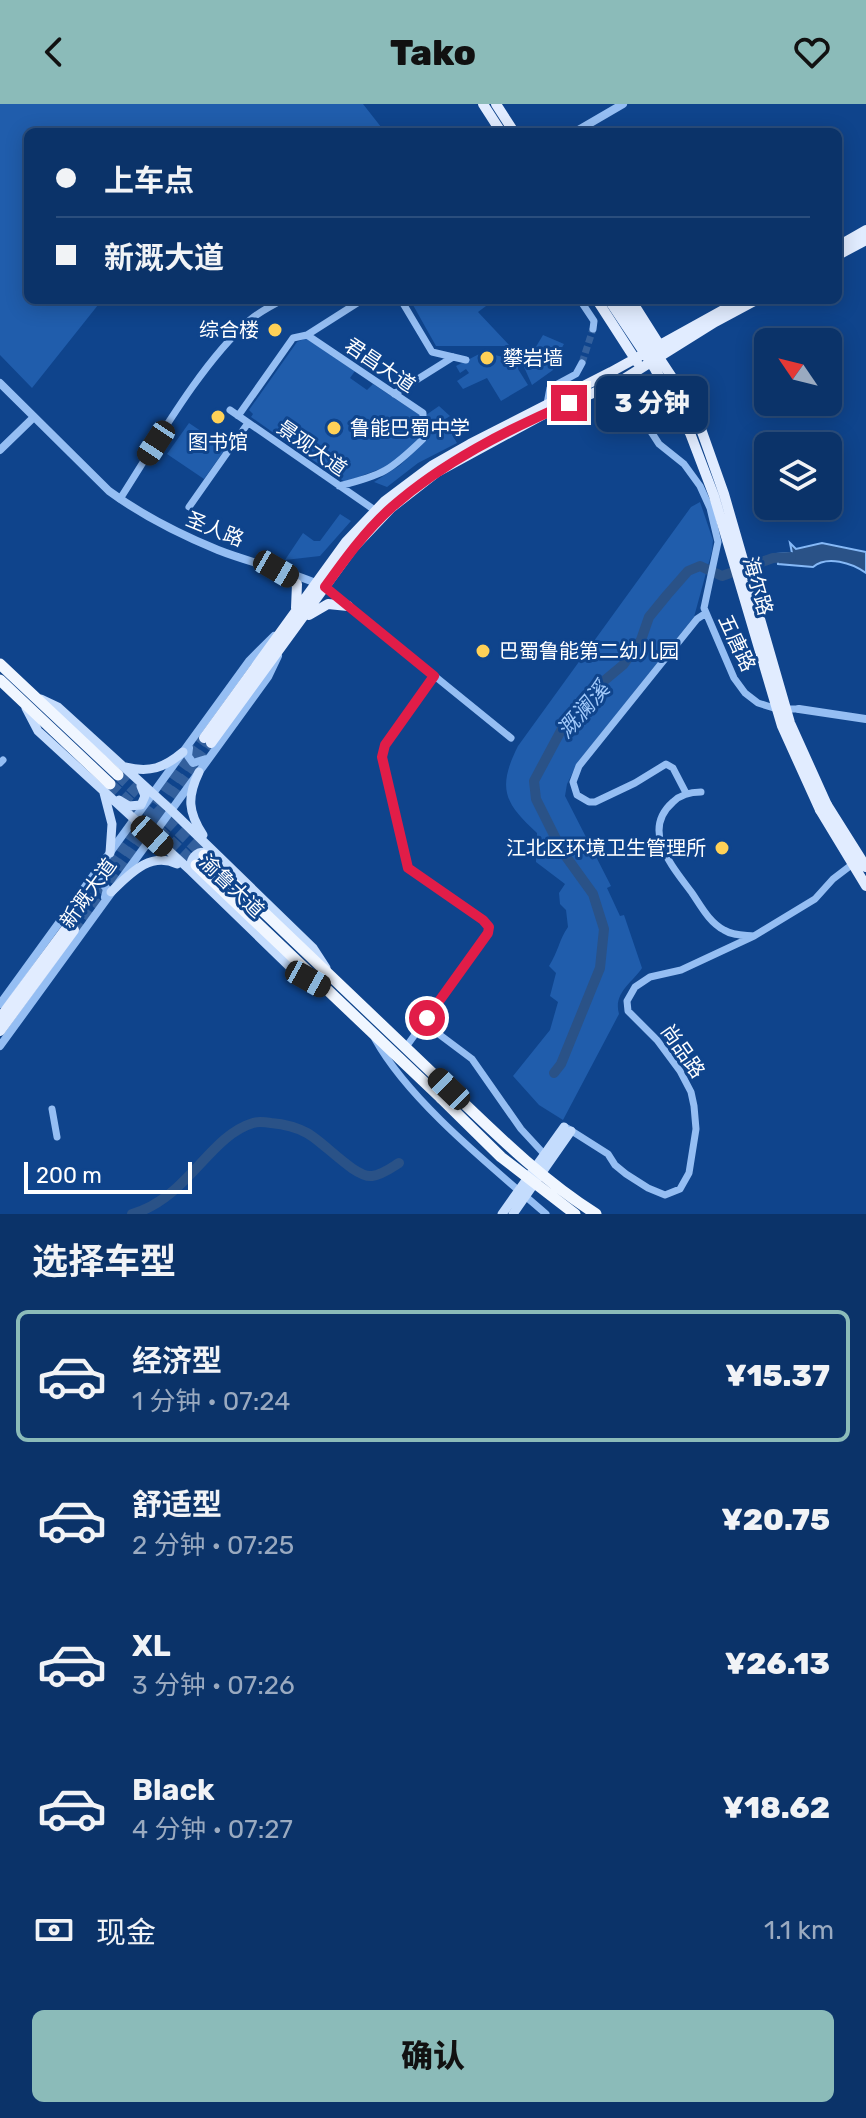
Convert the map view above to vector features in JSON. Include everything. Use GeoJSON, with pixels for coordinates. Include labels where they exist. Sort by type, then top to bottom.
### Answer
{"type":"FeatureCollection","features":[{"type":"Feature","properties":{"kind":"highway","name":"渝鲁大道"},"geometry":{"type":"LineString","coordinates":[[0,664],[26,697],[114,779]]}},
{"type":"Feature","properties":{"kind":"highway","name":"渝鲁大道"},"geometry":{"type":"LineString","coordinates":[[0,680],[26,697]]}},
{"type":"Feature","properties":{"kind":"highway","name":"渝鲁大道"},"geometry":{"type":"LineString","coordinates":[[202,861],[333,977],[406,1047],[501,1157],[575,1214]]}},
{"type":"Feature","properties":{"kind":"highway","name":"渝鲁大道"},"geometry":{"type":"LineString","coordinates":[[202,861],[323,987],[370,1031],[539,1172],[596,1214]]}},
{"type":"Feature","properties":{"kind":"main road"},"geometry":{"type":"LineString","coordinates":[[483,104],[498,128]]}},
{"type":"Feature","properties":{"kind":"main road"},"geometry":{"type":"LineString","coordinates":[[496,104],[511,128]]}},
{"type":"Feature","properties":{"kind":"main road"},"geometry":{"type":"LineString","coordinates":[[842,244],[866,230]]}},
{"type":"Feature","properties":{"kind":"main road"},"geometry":{"type":"LineString","coordinates":[[842,253],[866,240]]}},
{"type":"Feature","properties":{"kind":"main road"},"geometry":{"type":"LineString","coordinates":[[600,304],[638,363]]}},
{"type":"Feature","properties":{"kind":"main road","name":"海尔路"},"geometry":{"type":"LineString","coordinates":[[612,304],[673,400],[704,466],[772,697],[791,750],[823,807],[862,863],[866,886]]}},
{"type":"Feature","properties":{"kind":"main road","name":"海尔路"},"geometry":{"type":"LineString","coordinates":[[624,304],[683,394],[701,429],[724,494],[790,723],[823,807]]}},
{"type":"Feature","properties":{"kind":"main road"},"geometry":{"type":"LineString","coordinates":[[634,304],[662,349]]}},
{"type":"Feature","properties":{"kind":"main road"},"geometry":{"type":"LineString","coordinates":[[662,349],[735,304]]}},
{"type":"Feature","properties":{"kind":"main road"},"geometry":{"type":"LineString","coordinates":[[662,349],[749,304]]}},
{"type":"Feature","properties":{"kind":"main road","name":"新溉大道"},"geometry":{"type":"LineString","coordinates":[[209,745],[298,624],[346,542],[376,511],[433,465],[547,404],[662,349]]}},
{"type":"Feature","properties":{"kind":"main road","name":"新溉大道"},"geometry":{"type":"LineString","coordinates":[[209,745],[295,611],[391,508],[437,472],[544,414],[619,382],[638,363]]}},
{"type":"Feature","properties":{"kind":"main road"},"geometry":{"type":"LineString","coordinates":[[276,569],[297,584],[295,611]]}},
{"type":"Feature","properties":{"kind":"main road"},"geometry":{"type":"LineString","coordinates":[[298,624],[325,605],[336,603],[348,606]]}},
{"type":"Feature","properties":{"kind":"main road","name":"渝鲁大道"},"geometry":{"type":"LineString","coordinates":[[26,697],[58,707],[114,779],[134,820],[152,836],[202,861]]}},
{"type":"Feature","properties":{"kind":"main road"},"geometry":{"type":"LineString","coordinates":[[114,779],[162,767],[183,752]]}},
{"type":"Feature","properties":{"kind":"main road"},"geometry":{"type":"LineString","coordinates":[[111,892],[137,868],[157,860],[202,861],[189,805],[190,793],[199,772]]}},
{"type":"Feature","properties":{"kind":"main road"},"geometry":{"type":"LineString","coordinates":[[114,779],[135,807],[141,805],[145,796],[138,779]]}},
{"type":"Feature","properties":{"kind":"main road"},"geometry":{"type":"LineString","coordinates":[[110,853],[114,779]]}},
{"type":"Feature","properties":{"kind":"main road","name":"渝鲁大道"},"geometry":{"type":"LineString","coordinates":[[114,779],[138,779],[171,810],[202,861]]}},
{"type":"Feature","properties":{"kind":"main road","name":"新溉大道"},"geometry":{"type":"LineString","coordinates":[[0,1018],[71,928],[0,1031]]}},
{"type":"Feature","properties":{"kind":"main road"},"geometry":{"type":"LineString","coordinates":[[513,1214],[545,1155],[568,1129]]}},
{"type":"Feature","properties":{"kind":"main road"},"geometry":{"type":"LineString","coordinates":[[502,1214],[522,1193],[568,1129]]}},
{"type":"Feature","properties":{"kind":"street"},"geometry":{"type":"LineString","coordinates":[[582,128],[623,104]]}},
{"type":"Feature","properties":{"kind":"street"},"geometry":{"type":"LineString","coordinates":[[120,499],[181,405],[228,341],[253,317],[275,304]]}},
{"type":"Feature","properties":{"kind":"street"},"geometry":{"type":"LineString","coordinates":[[238,416],[293,338],[307,335],[356,304]]}},
{"type":"Feature","properties":{"kind":"street"},"geometry":{"type":"LineString","coordinates":[[403,304],[432,352],[466,360]]}},
{"type":"Feature","properties":{"kind":"street"},"geometry":{"type":"LineString","coordinates":[[583,304],[594,321],[593,329]]}},
{"type":"Feature","properties":{"kind":"street","name":"君昌大道"},"geometry":{"type":"LineString","coordinates":[[307,335],[423,413],[423,439],[397,465],[376,477],[339,486]]}},
{"type":"Feature","properties":{"kind":"street"},"geometry":{"type":"LineString","coordinates":[[394,394],[453,357]]}},
{"type":"Feature","properties":{"kind":"street"},"geometry":{"type":"LineString","coordinates":[[547,404],[550,388],[576,374],[582,363]]}},
{"type":"Feature","properties":{"kind":"street","name":"五唐路"},"geometry":{"type":"LineString","coordinates":[[619,382],[659,444],[680,459],[700,486],[717,534],[716,561],[705,595],[706,613],[734,678],[745,693],[758,703],[777,709],[799,709]]}},
{"type":"Feature","properties":{"kind":"street","name":"圣人路"},"geometry":{"type":"LineString","coordinates":[[0,383],[120,499],[156,522],[220,550],[320,585],[511,738]]}},
{"type":"Feature","properties":{"kind":"street","name":"景观大道"},"geometry":{"type":"LineString","coordinates":[[230,410],[376,511]]}},
{"type":"Feature","properties":{"kind":"street"},"geometry":{"type":"LineString","coordinates":[[0,450],[33,418]]}},
{"type":"Feature","properties":{"kind":"street"},"geometry":{"type":"LineString","coordinates":[[189,507],[248,423]]}},
{"type":"Feature","properties":{"kind":"street"},"geometry":{"type":"LineString","coordinates":[[351,494],[362,480]]}},
{"type":"Feature","properties":{"kind":"street"},"geometry":{"type":"LineString","coordinates":[[686,793],[673,768],[666,764],[595,802],[577,795],[573,782],[579,766],[697,619],[706,613]]}},
{"type":"Feature","properties":{"kind":"street","name":"新溉大道"},"geometry":{"type":"LineString","coordinates":[[2,997],[249,661],[286,624]]}},
{"type":"Feature","properties":{"kind":"street"},"geometry":{"type":"LineString","coordinates":[[406,1047],[488,933],[489,927],[408,868],[382,757],[385,745],[434,676]]}},
{"type":"Feature","properties":{"kind":"street"},"geometry":{"type":"LineString","coordinates":[[799,709],[866,716]]}},
{"type":"Feature","properties":{"kind":"street"},"geometry":{"type":"LineString","coordinates":[[192,740],[188,756],[193,763],[203,761],[209,745]]}},
{"type":"Feature","properties":{"kind":"street","name":"新溉大道"},"geometry":{"type":"LineString","coordinates":[[0,1046],[199,772],[209,745]]}},
{"type":"Feature","properties":{"kind":"street"},"geometry":{"type":"LineString","coordinates":[[701,792],[686,793],[662,813],[658,826],[662,850],[717,926],[733,934],[754,936],[815,899],[833,879],[862,863]]}},
{"type":"Feature","properties":{"kind":"street"},"geometry":{"type":"LineString","coordinates":[[83,890],[97,881],[104,884],[107,889],[99,908]]}},
{"type":"Feature","properties":{"kind":"street","name":"尚品路"},"geometry":{"type":"LineString","coordinates":[[568,1129],[600,1148],[615,1165],[648,1188],[665,1195],[680,1189],[689,1173],[694,1150],[696,1129],[691,1092],[657,1040],[628,1011],[627,1001],[635,987],[650,977],[681,970],[754,936]]}},
{"type":"Feature","properties":{"kind":"street"},"geometry":{"type":"LineString","coordinates":[[424,1023],[472,1059],[521,1129],[545,1155]]}},
{"type":"Feature","properties":{"kind":"street"},"geometry":{"type":"LineString","coordinates":[[370,1031],[387,1062],[445,1122],[546,1214]]}},
{"type":"Feature","properties":{"kind":"street"},"geometry":{"type":"LineString","coordinates":[[52,1109],[57,1137]]}},
{"type":"Feature","properties":{"kind":"shaded area"},"geometry":{"type":"Polygon","coordinates":[[[0,104],[363,104],[382,128],[24,128],[24,304],[99,304],[32,388],[0,355],[0,104]]]}},
{"type":"Feature","properties":{"kind":"shaded area"},"geometry":{"type":"Polygon","coordinates":[[[489,304],[478,312],[510,346],[436,346],[413,305],[489,304]]]}},
{"type":"Feature","properties":{"kind":"shaded area"},"geometry":{"type":"Polygon","coordinates":[[[543,335],[564,344],[552,365],[553,370],[532,385],[524,367],[543,335]]]}},
{"type":"Feature","properties":{"kind":"shaded area"},"geometry":{"type":"Polygon","coordinates":[[[306,338],[355,371],[350,378],[367,390],[373,384],[420,415],[420,437],[396,463],[345,482],[333,474],[335,470],[331,467],[328,470],[311,459],[314,455],[309,452],[306,455],[292,446],[294,442],[288,438],[285,441],[251,417],[253,414],[249,410],[297,342],[306,338]]]}},
{"type":"Feature","properties":{"kind":"shaded area"},"geometry":{"type":"Polygon","coordinates":[[[483,352],[519,361],[518,369],[528,385],[501,401],[487,378],[463,389],[457,381],[469,373],[466,369],[460,373],[456,366],[483,352]]]}},
{"type":"Feature","properties":{"kind":"shaded area"},"geometry":{"type":"Polygon","coordinates":[[[439,406],[450,416],[444,420],[457,443],[418,463],[387,487],[374,482],[399,466],[427,440],[426,415],[439,406]]]}},
{"type":"Feature","properties":{"kind":"shaded area"},"geometry":{"type":"Polygon","coordinates":[[[189,423],[226,448],[204,479],[167,454],[189,423]]]}},
{"type":"Feature","properties":{"kind":"shaded area"},"geometry":{"type":"Polygon","coordinates":[[[700,502],[713,540],[694,617],[578,762],[567,784],[565,796],[611,886],[607,888],[620,916],[624,915],[642,968],[621,994],[619,1014],[563,1120],[539,1105],[513,1076],[550,1030],[558,1002],[550,996],[556,973],[549,966],[568,927],[566,910],[560,904],[559,893],[565,884],[536,862],[537,833],[511,803],[507,794],[507,773],[518,746],[691,507],[700,502]]]}},
{"type":"Feature","properties":{"kind":"shaded area"},"geometry":{"type":"Polygon","coordinates":[[[340,514],[351,521],[320,556],[285,560],[303,533],[314,541],[320,541],[340,514]]]}},
{"type":"Feature","properties":{"kind":"shaded area"},"geometry":{"type":"Polygon","coordinates":[[[790,543],[796,549],[822,543],[866,552],[866,573],[854,566],[832,561],[813,567],[778,564],[777,554],[792,553],[790,543]]]}},
{"type":"Feature","properties":{"kind":"waterway","name":"溉澜溪"},"geometry":{"type":"LineString","coordinates":[[554,1073],[561,1064],[600,968],[604,929],[593,894],[562,851],[536,799],[534,781],[564,725],[589,704],[599,685],[623,665],[641,640],[649,617],[688,571],[700,566],[722,576],[773,558],[791,557]]}},
{"type":"Feature","properties":{"kind":"waterway","name":"溉澜溪"},"geometry":{"type":"LineString","coordinates":[[132,1214],[168,1195],[223,1141],[255,1122],[280,1124],[303,1131],[348,1166],[365,1175],[379,1174],[399,1163]]}},
{"type":"Feature","properties":{"kind":"tunnel"},"geometry":{"type":"LineString","coordinates":[[582,363],[593,329]]}},
{"type":"Feature","properties":{"kind":"tunnel"},"geometry":{"type":"LineString","coordinates":[[68,926],[204,738]]}},
{"type":"Feature","properties":{"kind":"tunnel"},"geometry":{"type":"LineString","coordinates":[[74,930],[211,743]]}},
{"type":"Feature","properties":{"kind":"tunnel"},"geometry":{"type":"LineString","coordinates":[[118,775],[204,855]]}},
{"type":"Feature","properties":{"kind":"tunnel"},"geometry":{"type":"LineString","coordinates":[[110,784],[196,865]]}},
{"type":"Feature","properties":{"kind":"place","name":"综合楼"},"geometry":{"type":"Point","coordinates":[275,330]}},
{"type":"Feature","properties":{"kind":"place","name":"攀岩墙"},"geometry":{"type":"Point","coordinates":[487,358]}},
{"type":"Feature","properties":{"kind":"place","name":"图书馆"},"geometry":{"type":"Point","coordinates":[218,417]}},
{"type":"Feature","properties":{"kind":"place","name":"鲁能巴蜀中学"},"geometry":{"type":"Point","coordinates":[334,428]}},
{"type":"Feature","properties":{"kind":"place","name":"巴蜀鲁能第二幼儿园"},"geometry":{"type":"Point","coordinates":[483,651]}},
{"type":"Feature","properties":{"kind":"place","name":"江北区环境卫生管理所"},"geometry":{"type":"Point","coordinates":[722,848]}},
{"type":"Feature","properties":{"kind":"route"},"geometry":{"type":"LineString","coordinates":[[427,1018],[488,933],[489,927],[488,923],[408,868],[382,757],[385,745],[434,676],[325,587],[353,548],[391,508],[437,472],[569,403]]}}]}
